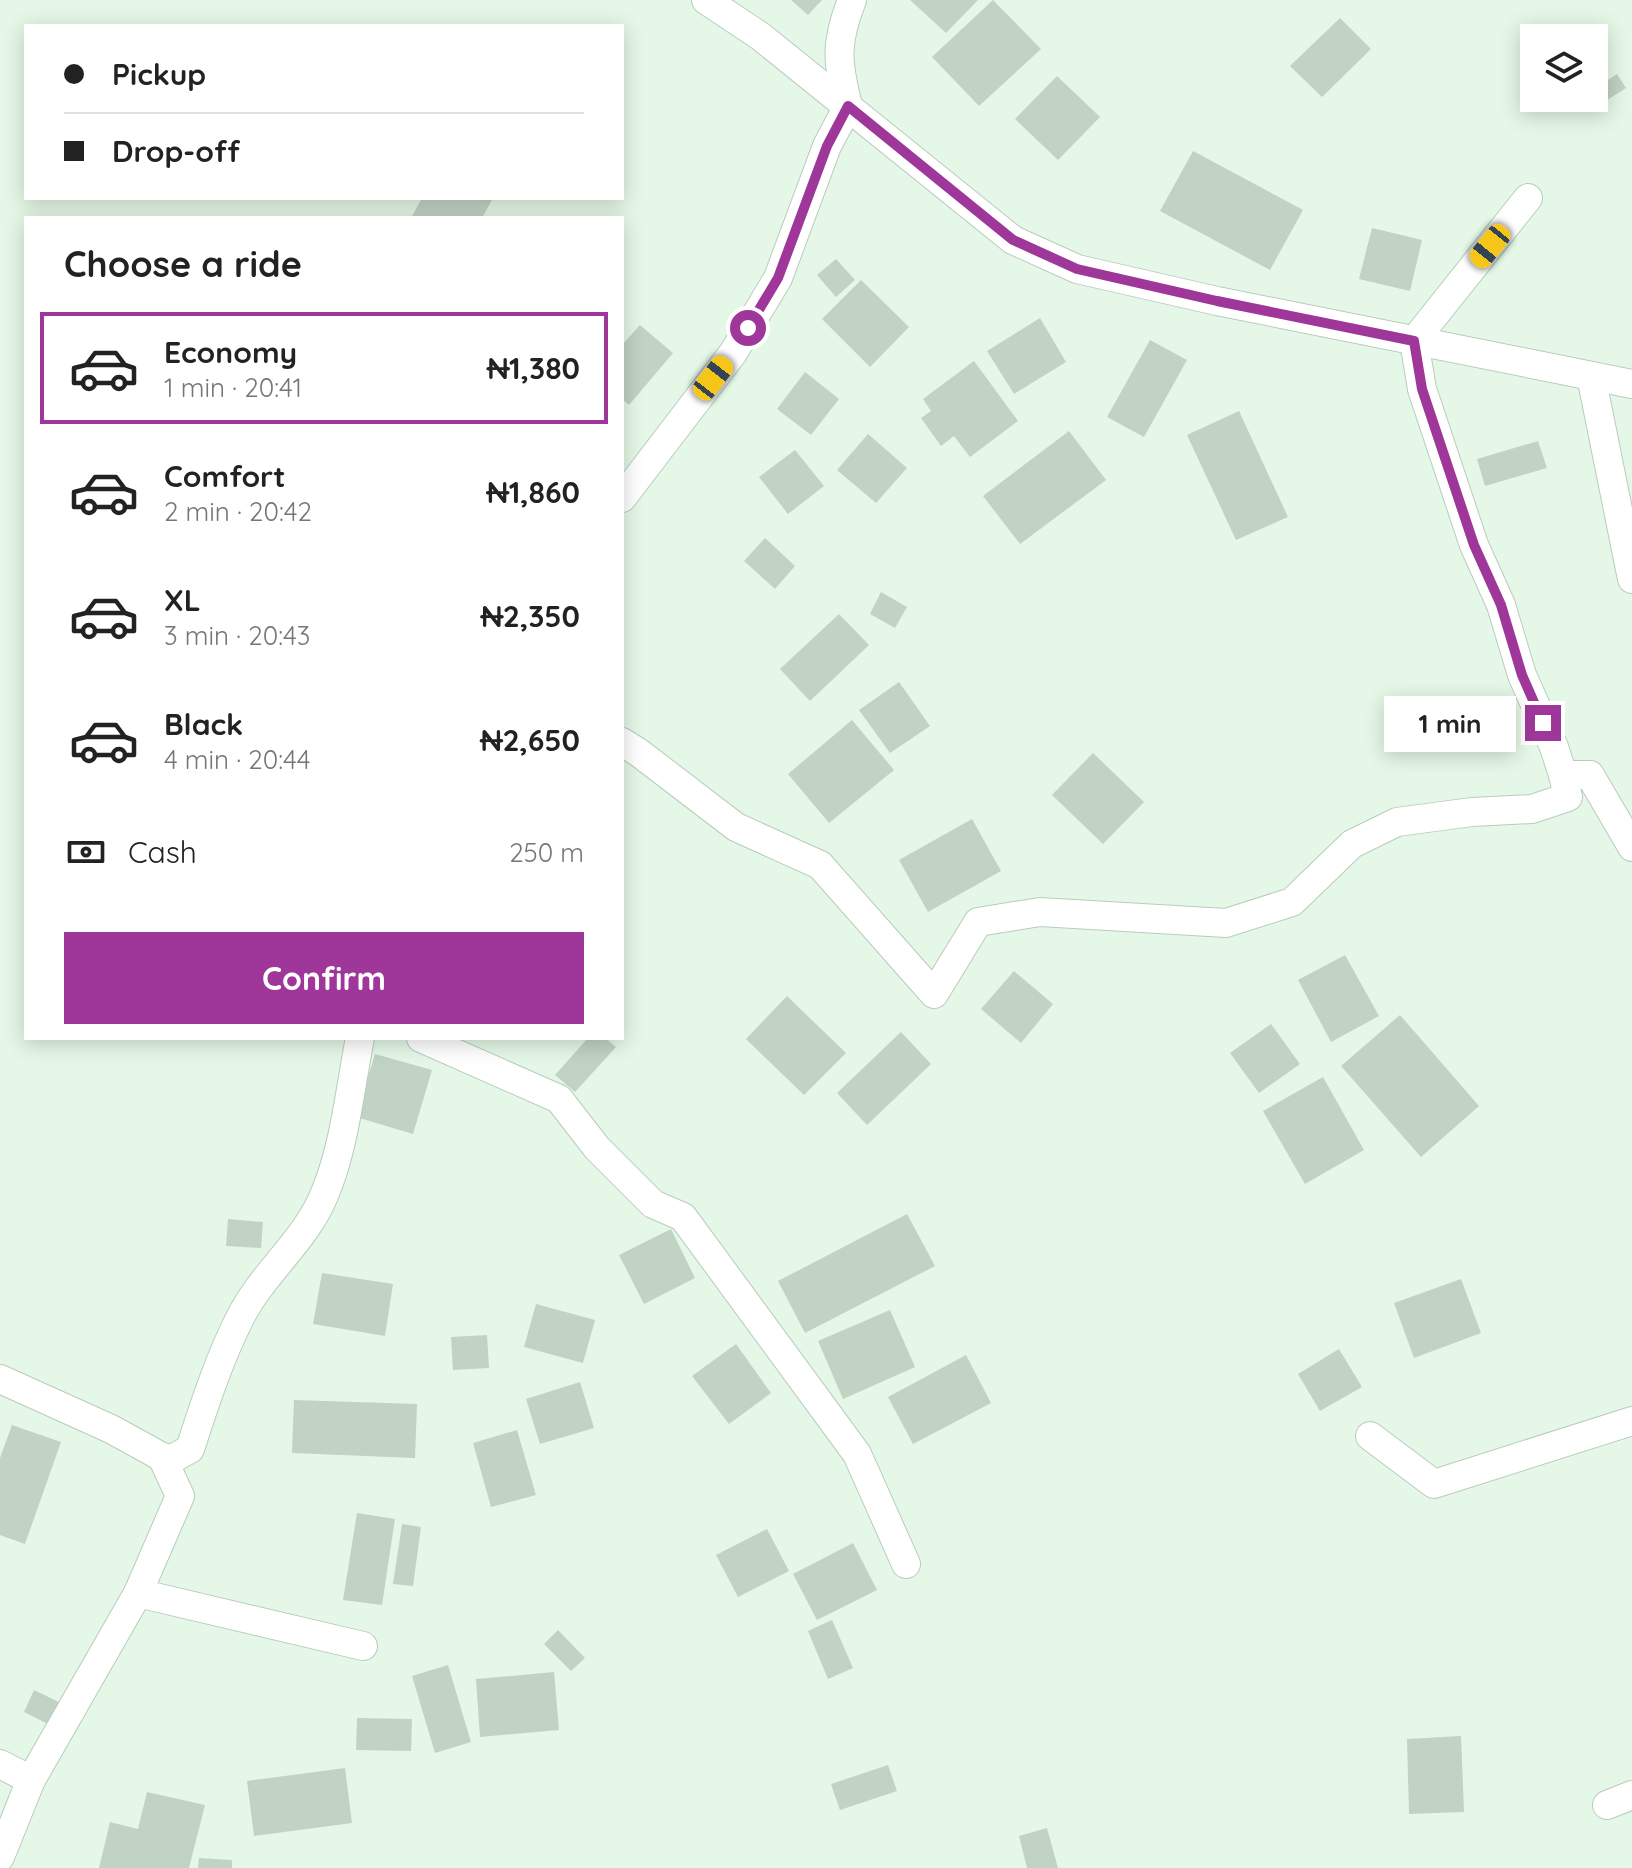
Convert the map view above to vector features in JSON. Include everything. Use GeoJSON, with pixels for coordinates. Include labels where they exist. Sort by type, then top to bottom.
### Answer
{"type":"FeatureCollection","features":[{"type":"Feature","properties":{"kind":"street"},"geometry":{"type":"LineString","coordinates":[[706,0],[760,36],[1013,240],[1077,269],[1217,301],[1632,384]]}},
{"type":"Feature","properties":{"kind":"street"},"geometry":{"type":"LineString","coordinates":[[624,495],[733,353],[778,278],[827,146],[848,106],[838,66],[843,23],[852,0]]}},
{"type":"Feature","properties":{"kind":"street"},"geometry":{"type":"LineString","coordinates":[[624,743],[736,827],[820,865],[934,994],[978,922],[1040,912],[1226,923],[1292,902],[1352,844],[1397,822],[1472,812],[1532,809],[1568,797],[1554,747],[1522,675],[1501,605],[1474,545],[1422,389],[1414,341],[1528,198]]}},
{"type":"Feature","properties":{"kind":"street"},"geometry":{"type":"LineString","coordinates":[[1591,376],[1632,579]]}},
{"type":"Feature","properties":{"kind":"street"},"geometry":{"type":"LineString","coordinates":[[1563,775],[1590,775],[1632,847]]}},
{"type":"Feature","properties":{"kind":"street"},"geometry":{"type":"LineString","coordinates":[[0,1379],[111,1429],[162,1457],[172,1459],[190,1449],[240,1317],[274,1267],[309,1227],[326,1191],[360,1040]]}},
{"type":"Feature","properties":{"kind":"street"},"geometry":{"type":"LineString","coordinates":[[426,1040],[559,1099],[597,1148],[653,1204],[683,1217],[857,1454],[906,1564]]}},
{"type":"Feature","properties":{"kind":"street"},"geometry":{"type":"LineString","coordinates":[[1370,1436],[1434,1484],[1632,1421]]}},
{"type":"Feature","properties":{"kind":"street"},"geometry":{"type":"LineString","coordinates":[[0,1857],[31,1780],[138,1593],[180,1496],[162,1457]]}},
{"type":"Feature","properties":{"kind":"street"},"geometry":{"type":"LineString","coordinates":[[138,1593],[363,1646]]}},
{"type":"Feature","properties":{"kind":"street"},"geometry":{"type":"LineString","coordinates":[[0,1764],[31,1780]]}},
{"type":"Feature","properties":{"kind":"building"},"geometry":{"type":"Polygon","coordinates":[[[791,0],[822,0],[808,15],[791,0]]]}},
{"type":"Feature","properties":{"kind":"building"},"geometry":{"type":"Polygon","coordinates":[[[910,0],[978,0],[946,33],[910,0]]]}},
{"type":"Feature","properties":{"kind":"building"},"geometry":{"type":"Polygon","coordinates":[[[993,0],[1041,49],[979,106],[932,57],[993,0]]]}},
{"type":"Feature","properties":{"kind":"building"},"geometry":{"type":"Polygon","coordinates":[[[1340,18],[1371,49],[1322,97],[1290,66],[1340,18]]]}},
{"type":"Feature","properties":{"kind":"building"},"geometry":{"type":"Polygon","coordinates":[[[1617,74],[1626,88],[1608,99],[1608,80],[1617,74]]]}},
{"type":"Feature","properties":{"kind":"building"},"geometry":{"type":"Polygon","coordinates":[[[1057,76],[1100,117],[1058,160],[1015,119],[1057,76]]]}},
{"type":"Feature","properties":{"kind":"building"},"geometry":{"type":"Polygon","coordinates":[[[1193,151],[1303,210],[1270,270],[1160,211],[1193,151]]]}},
{"type":"Feature","properties":{"kind":"building"},"geometry":{"type":"Polygon","coordinates":[[[421,200],[492,200],[483,216],[412,216],[421,200]]]}},
{"type":"Feature","properties":{"kind":"building"},"geometry":{"type":"Polygon","coordinates":[[[1372,228],[1422,240],[1410,291],[1359,279],[1372,228]]]}},
{"type":"Feature","properties":{"kind":"building"},"geometry":{"type":"Polygon","coordinates":[[[836,259],[855,280],[836,297],[817,275],[836,259]]]}},
{"type":"Feature","properties":{"kind":"building"},"geometry":{"type":"Polygon","coordinates":[[[861,280],[909,327],[870,367],[822,319],[861,280]]]}},
{"type":"Feature","properties":{"kind":"building"},"geometry":{"type":"Polygon","coordinates":[[[1040,318],[1066,362],[1014,394],[987,351],[1040,318]]]}},
{"type":"Feature","properties":{"kind":"building"},"geometry":{"type":"Polygon","coordinates":[[[640,325],[673,353],[629,405],[624,401],[624,343],[640,325]]]}},
{"type":"Feature","properties":{"kind":"building"},"geometry":{"type":"Polygon","coordinates":[[[1150,340],[1187,360],[1144,437],[1107,417],[1150,340]]]}},
{"type":"Feature","properties":{"kind":"building"},"geometry":{"type":"Polygon","coordinates":[[[974,361],[1018,421],[970,457],[954,436],[941,446],[921,418],[931,411],[923,399],[974,361]]]}},
{"type":"Feature","properties":{"kind":"building"},"geometry":{"type":"Polygon","coordinates":[[[805,372],[839,399],[811,435],[777,409],[805,372]]]}},
{"type":"Feature","properties":{"kind":"building"},"geometry":{"type":"Polygon","coordinates":[[[1239,411],[1288,517],[1236,540],[1187,435],[1239,411]]]}},
{"type":"Feature","properties":{"kind":"building"},"geometry":{"type":"Polygon","coordinates":[[[1069,431],[1106,480],[1020,544],[983,496],[1069,431]]]}},
{"type":"Feature","properties":{"kind":"building"},"geometry":{"type":"Polygon","coordinates":[[[868,434],[907,468],[876,503],[837,470],[868,434]]]}},
{"type":"Feature","properties":{"kind":"building"},"geometry":{"type":"Polygon","coordinates":[[[1538,441],[1547,468],[1485,486],[1477,459],[1538,441]]]}},
{"type":"Feature","properties":{"kind":"building"},"geometry":{"type":"Polygon","coordinates":[[[795,450],[824,486],[788,514],[759,477],[795,450]]]}},
{"type":"Feature","properties":{"kind":"building"},"geometry":{"type":"Polygon","coordinates":[[[765,538],[795,566],[775,589],[744,561],[765,538]]]}},
{"type":"Feature","properties":{"kind":"building"},"geometry":{"type":"Polygon","coordinates":[[[881,592],[907,607],[895,628],[870,614],[881,592]]]}},
{"type":"Feature","properties":{"kind":"building"},"geometry":{"type":"Polygon","coordinates":[[[839,614],[869,645],[810,701],[780,669],[839,614]]]}},
{"type":"Feature","properties":{"kind":"building"},"geometry":{"type":"Polygon","coordinates":[[[899,682],[930,726],[890,753],[859,710],[899,682]]]}},
{"type":"Feature","properties":{"kind":"building"},"geometry":{"type":"Polygon","coordinates":[[[852,720],[894,770],[829,823],[788,774],[852,720]]]}},
{"type":"Feature","properties":{"kind":"building"},"geometry":{"type":"Polygon","coordinates":[[[1093,753],[1144,802],[1103,844],[1052,795],[1093,753]]]}},
{"type":"Feature","properties":{"kind":"building"},"geometry":{"type":"Polygon","coordinates":[[[972,819],[1001,871],[928,912],[899,860],[972,819]]]}},
{"type":"Feature","properties":{"kind":"building"},"geometry":{"type":"Polygon","coordinates":[[[1345,955],[1379,1016],[1331,1042],[1298,980],[1345,955]]]}},
{"type":"Feature","properties":{"kind":"building"},"geometry":{"type":"Polygon","coordinates":[[[1014,971],[1053,1004],[1021,1043],[981,1009],[1014,971]]]}},
{"type":"Feature","properties":{"kind":"building"},"geometry":{"type":"Polygon","coordinates":[[[787,996],[846,1053],[804,1095],[746,1039],[787,996]]]}},
{"type":"Feature","properties":{"kind":"building"},"geometry":{"type":"Polygon","coordinates":[[[1400,1015],[1479,1106],[1421,1157],[1341,1066],[1400,1015]]]}},
{"type":"Feature","properties":{"kind":"building"},"geometry":{"type":"Polygon","coordinates":[[[1271,1024],[1300,1064],[1259,1093],[1230,1053],[1271,1024]]]}},
{"type":"Feature","properties":{"kind":"building"},"geometry":{"type":"Polygon","coordinates":[[[901,1032],[931,1064],[867,1125],[837,1093],[901,1032]]]}},
{"type":"Feature","properties":{"kind":"building"},"geometry":{"type":"Polygon","coordinates":[[[586,1040],[607,1040],[616,1047],[575,1092],[555,1075],[586,1040]]]}},
{"type":"Feature","properties":{"kind":"building"},"geometry":{"type":"Polygon","coordinates":[[[375,1054],[432,1070],[413,1134],[356,1117],[375,1054]]]}},
{"type":"Feature","properties":{"kind":"building"},"geometry":{"type":"Polygon","coordinates":[[[1323,1077],[1364,1150],[1305,1184],[1263,1111],[1323,1077]]]}},
{"type":"Feature","properties":{"kind":"building"},"geometry":{"type":"Polygon","coordinates":[[[907,1214],[935,1266],[805,1333],[778,1281],[907,1214]]]}},
{"type":"Feature","properties":{"kind":"building"},"geometry":{"type":"Polygon","coordinates":[[[228,1219],[263,1222],[261,1248],[226,1246],[228,1219]]]}},
{"type":"Feature","properties":{"kind":"building"},"geometry":{"type":"Polygon","coordinates":[[[671,1229],[695,1278],[644,1304],[619,1255],[671,1229]]]}},
{"type":"Feature","properties":{"kind":"building"},"geometry":{"type":"Polygon","coordinates":[[[322,1273],[393,1284],[385,1336],[313,1324],[322,1273]]]}},
{"type":"Feature","properties":{"kind":"building"},"geometry":{"type":"Polygon","coordinates":[[[1461,1279],[1481,1333],[1414,1358],[1394,1303],[1461,1279]]]}},
{"type":"Feature","properties":{"kind":"building"},"geometry":{"type":"Polygon","coordinates":[[[536,1304],[595,1320],[583,1363],[524,1347],[536,1304]]]}},
{"type":"Feature","properties":{"kind":"building"},"geometry":{"type":"Polygon","coordinates":[[[890,1310],[915,1367],[843,1399],[818,1341],[890,1310]]]}},
{"type":"Feature","properties":{"kind":"building"},"geometry":{"type":"Polygon","coordinates":[[[487,1335],[489,1368],[453,1370],[451,1337],[487,1335]]]}},
{"type":"Feature","properties":{"kind":"building"},"geometry":{"type":"Polygon","coordinates":[[[736,1344],[771,1393],[729,1424],[692,1376],[736,1344]]]}},
{"type":"Feature","properties":{"kind":"building"},"geometry":{"type":"Polygon","coordinates":[[[1339,1349],[1362,1387],[1320,1411],[1298,1374],[1339,1349]]]}},
{"type":"Feature","properties":{"kind":"building"},"geometry":{"type":"Polygon","coordinates":[[[966,1355],[991,1403],[913,1444],[888,1397],[966,1355]]]}},
{"type":"Feature","properties":{"kind":"building"},"geometry":{"type":"Polygon","coordinates":[[[580,1382],[594,1428],[540,1444],[526,1399],[580,1382]]]}},
{"type":"Feature","properties":{"kind":"building"},"geometry":{"type":"Polygon","coordinates":[[[294,1400],[417,1404],[415,1458],[292,1453],[294,1400]]]}},
{"type":"Feature","properties":{"kind":"building"},"geometry":{"type":"Polygon","coordinates":[[[12,1425],[61,1442],[25,1544],[0,1535],[0,1458],[12,1425]]]}},
{"type":"Feature","properties":{"kind":"building"},"geometry":{"type":"Polygon","coordinates":[[[517,1430],[536,1495],[491,1507],[473,1443],[517,1430]]]}},
{"type":"Feature","properties":{"kind":"building"},"geometry":{"type":"Polygon","coordinates":[[[357,1513],[395,1519],[382,1605],[343,1600],[357,1513]]]}},
{"type":"Feature","properties":{"kind":"building"},"geometry":{"type":"Polygon","coordinates":[[[402,1524],[421,1527],[413,1586],[393,1584],[402,1524]]]}},
{"type":"Feature","properties":{"kind":"building"},"geometry":{"type":"Polygon","coordinates":[[[767,1529],[789,1571],[738,1597],[716,1555],[767,1529]]]}},
{"type":"Feature","properties":{"kind":"building"},"geometry":{"type":"Polygon","coordinates":[[[853,1543],[877,1590],[817,1620],[793,1574],[853,1543]]]}},
{"type":"Feature","properties":{"kind":"building"},"geometry":{"type":"Polygon","coordinates":[[[832,1620],[853,1668],[828,1679],[808,1631],[832,1620]]]}},
{"type":"Feature","properties":{"kind":"building"},"geometry":{"type":"Polygon","coordinates":[[[558,1630],[585,1658],[571,1671],[544,1644],[558,1630]]]}},
{"type":"Feature","properties":{"kind":"building"},"geometry":{"type":"Polygon","coordinates":[[[448,1665],[471,1742],[435,1753],[412,1676],[448,1665]]]}},
{"type":"Feature","properties":{"kind":"building"},"geometry":{"type":"Polygon","coordinates":[[[554,1672],[559,1730],[480,1737],[476,1679],[554,1672]]]}},
{"type":"Feature","properties":{"kind":"building"},"geometry":{"type":"Polygon","coordinates":[[[34,1690],[63,1704],[52,1726],[24,1712],[34,1690]]]}},
{"type":"Feature","properties":{"kind":"building"},"geometry":{"type":"Polygon","coordinates":[[[357,1718],[412,1719],[411,1751],[356,1750],[357,1718]]]}},
{"type":"Feature","properties":{"kind":"building"},"geometry":{"type":"Polygon","coordinates":[[[1461,1736],[1464,1812],[1409,1814],[1407,1739],[1461,1736]]]}},
{"type":"Feature","properties":{"kind":"building"},"geometry":{"type":"Polygon","coordinates":[[[888,1765],[897,1791],[840,1810],[831,1784],[888,1765]]]}},
{"type":"Feature","properties":{"kind":"building"},"geometry":{"type":"Polygon","coordinates":[[[345,1768],[352,1823],[254,1836],[247,1781],[345,1768]]]}},
{"type":"Feature","properties":{"kind":"building"},"geometry":{"type":"Polygon","coordinates":[[[147,1792],[205,1805],[189,1868],[99,1868],[110,1822],[138,1829],[147,1792]]]}},
{"type":"Feature","properties":{"kind":"building"},"geometry":{"type":"Polygon","coordinates":[[[1047,1828],[1058,1868],[1027,1868],[1019,1836],[1047,1828]]]}},
{"type":"Feature","properties":{"kind":"building"},"geometry":{"type":"Polygon","coordinates":[[[199,1858],[232,1860],[232,1868],[198,1868],[199,1858]]]}},
{"type":"Feature","properties":{"kind":"route"},"geometry":{"type":"LineString","coordinates":[[748,328],[778,278],[827,146],[848,106],[1013,240],[1077,269],[1414,341],[1422,389],[1474,545],[1501,605],[1522,675],[1543,723]]}}]}
